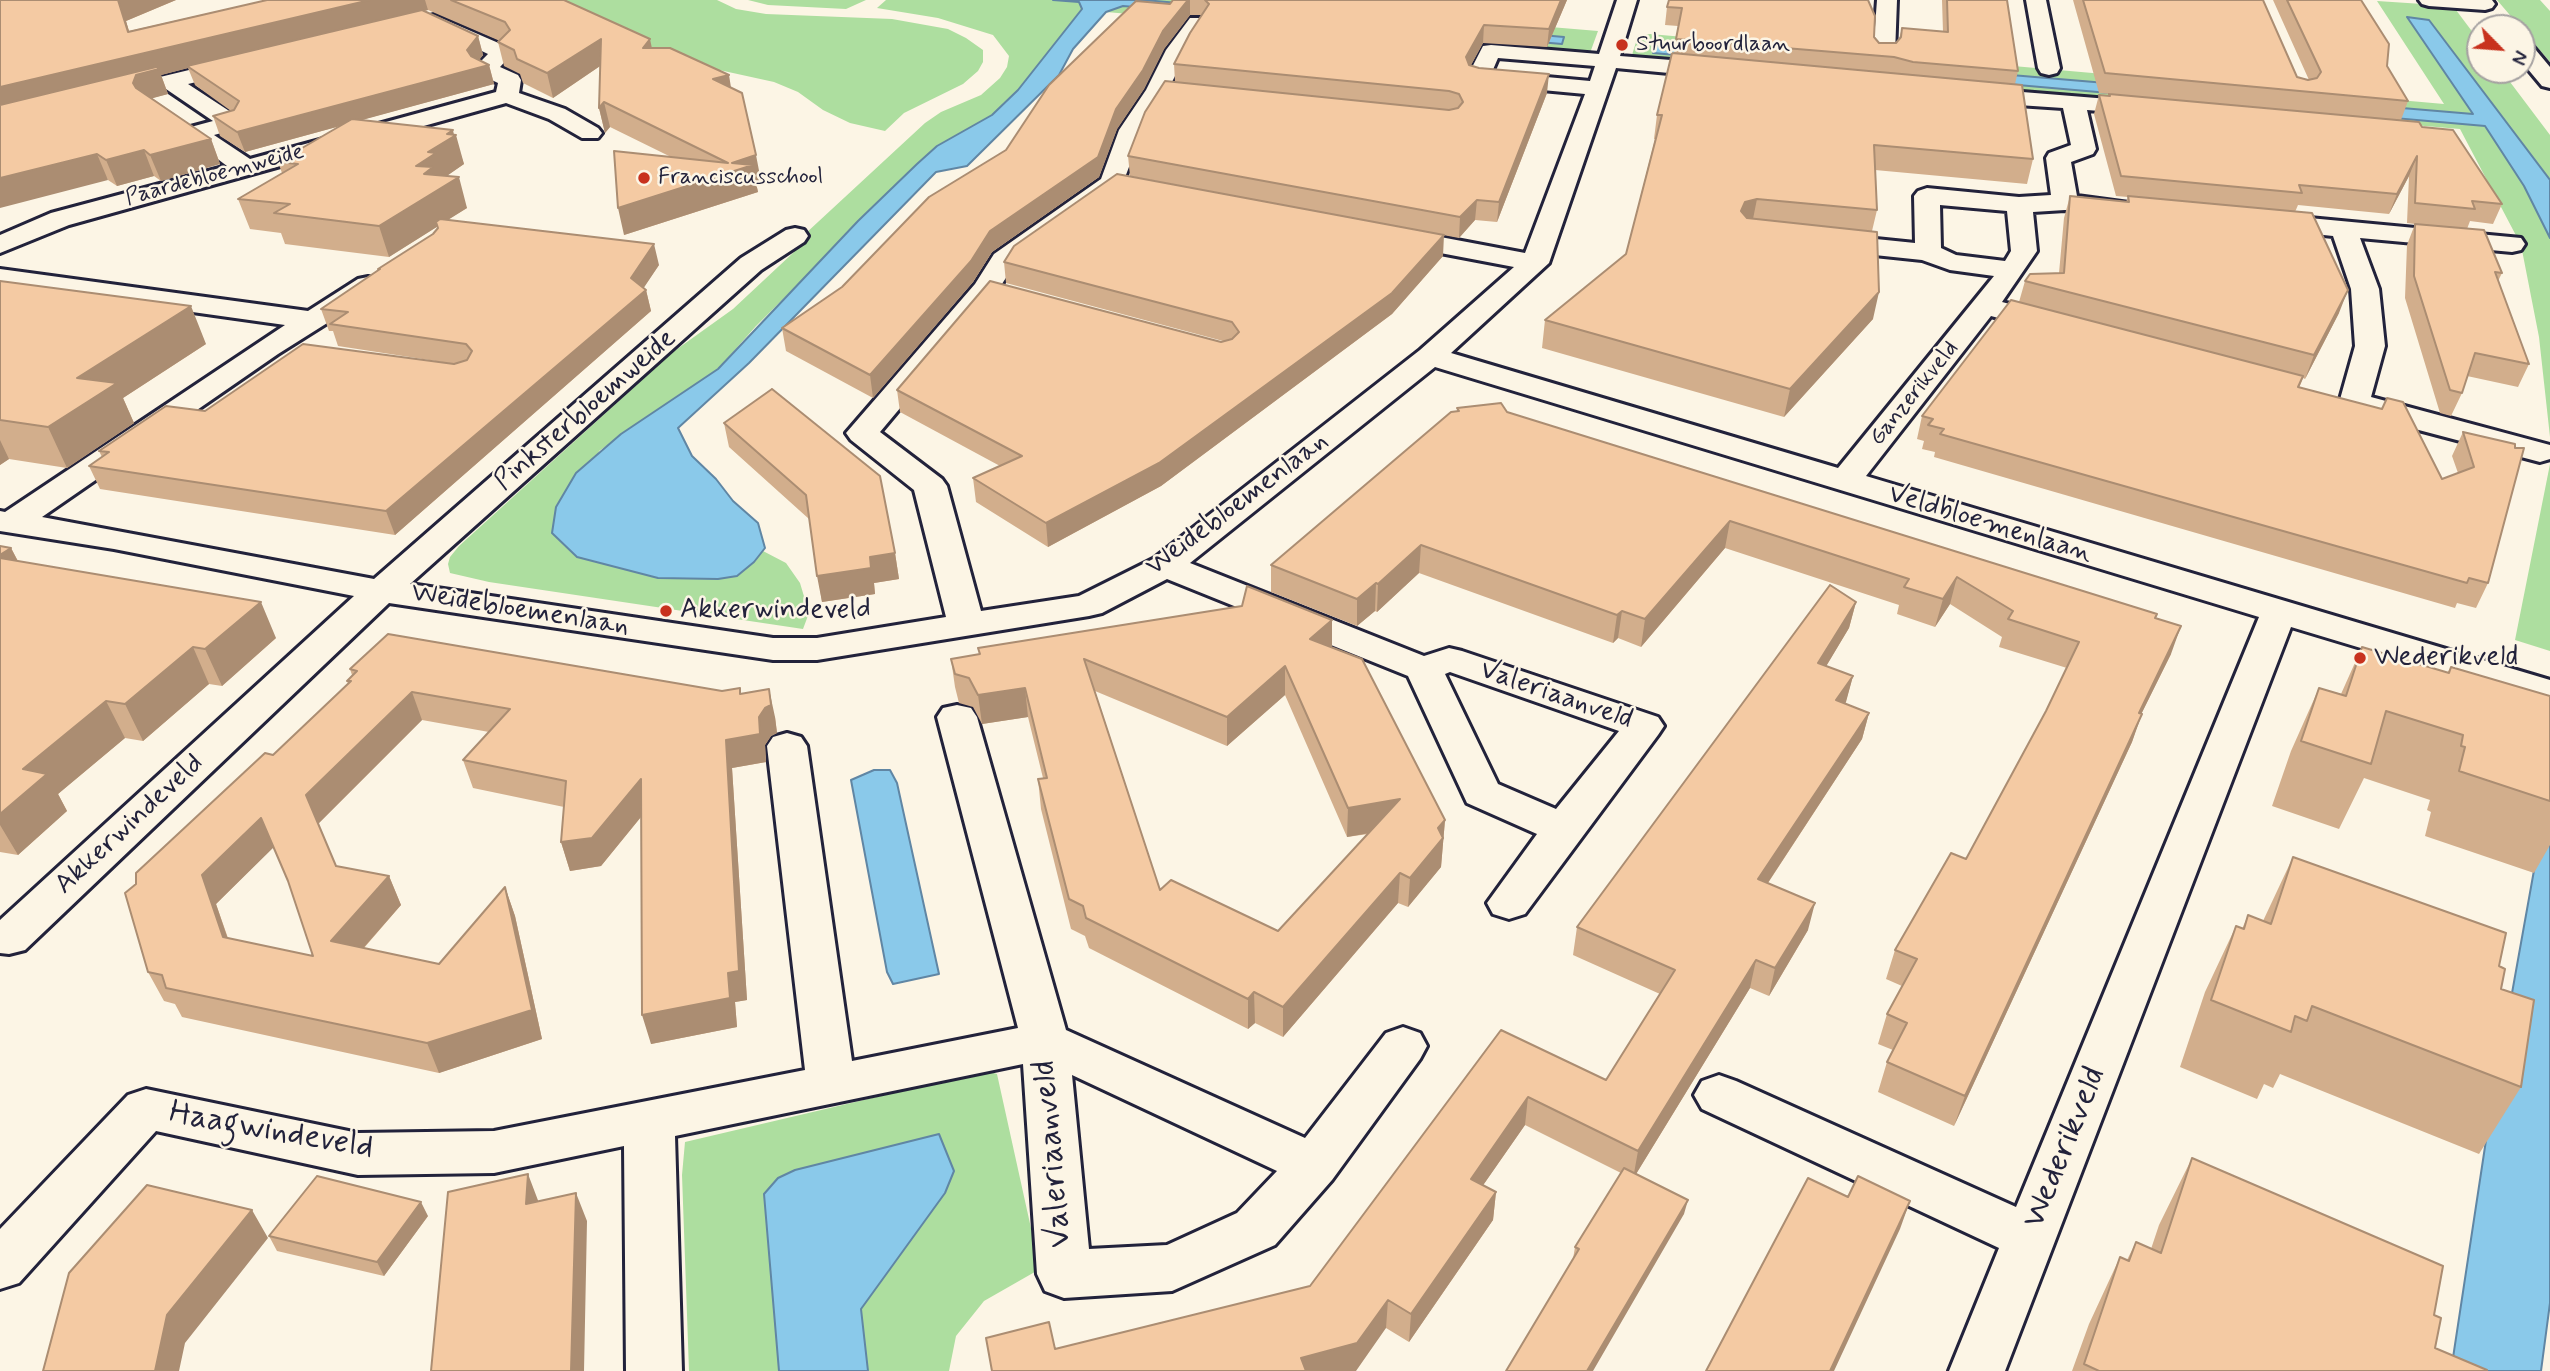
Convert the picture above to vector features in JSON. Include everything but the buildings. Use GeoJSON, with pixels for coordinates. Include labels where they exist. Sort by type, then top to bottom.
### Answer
{"type":"FeatureCollection","features":[{"type":"Feature","properties":{"kind":"street","name":"Weidebloemenlaan"},"geometry":{"type":"LineString","coordinates":[[6,522],[114,539],[381,591],[773,649],[817,649],[1089,605],[1165,566],[1430,356],[1535,263],[1608,61],[1627,0]]}},
{"type":"Feature","properties":{"kind":"street"},"geometry":{"type":"LineString","coordinates":[[1884,54],[1887,0]]}},
{"type":"Feature","properties":{"kind":"street"},"geometry":{"type":"LineString","coordinates":[[2036,0],[2049,68]]}},
{"type":"Feature","properties":{"kind":"street"},"geometry":{"type":"LineString","coordinates":[[2429,0],[2489,8]]}},
{"type":"Feature","properties":{"kind":"street"},"geometry":{"type":"LineString","coordinates":[[410,23],[429,19],[502,53],[485,68],[510,80],[507,96],[557,114],[590,133]]}},
{"type":"Feature","properties":{"kind":"street"},"geometry":{"type":"LineString","coordinates":[[966,625],[930,486],[862,433],[998,292],[1004,260],[1126,186],[1131,130],[1171,92],[1177,50],[1196,22]]}},
{"type":"Feature","properties":{"kind":"street"},"geometry":{"type":"LineString","coordinates":[[1598,88],[1478,77],[1491,51],[1742,72]]}},
{"type":"Feature","properties":{"kind":"street"},"geometry":{"type":"LineString","coordinates":[[90,101],[258,60]]}},
{"type":"Feature","properties":{"kind":"street"},"geometry":{"type":"LineString","coordinates":[[2536,64],[2550,81]]}},
{"type":"Feature","properties":{"kind":"street"},"geometry":{"type":"LineString","coordinates":[[170,82],[232,123],[185,126],[245,167]]}},
{"type":"Feature","properties":{"kind":"street"},"geometry":{"type":"LineString","coordinates":[[1949,93],[2174,110]]}},
{"type":"Feature","properties":{"kind":"street","name":"Paardebloemweide"},"geometry":{"type":"LineString","coordinates":[[0,245],[61,219],[507,96]]}},
{"type":"Feature","properties":{"kind":"street"},"geometry":{"type":"LineString","coordinates":[[156,106],[192,97]]}},
{"type":"Feature","properties":{"kind":"street"},"geometry":{"type":"LineString","coordinates":[[2065,202],[2058,158],[2084,149],[2074,104]]}},
{"type":"Feature","properties":{"kind":"street"},"geometry":{"type":"LineString","coordinates":[[1928,252],[1927,196],[2020,205],[2065,202],[2145,210]]}},
{"type":"Feature","properties":{"kind":"street","name":"Ganzerikveld"},"geometry":{"type":"LineString","coordinates":[[1844,481],[2013,270],[2024,251],[2020,205]]}},
{"type":"Feature","properties":{"kind":"street"},"geometry":{"type":"LineString","coordinates":[[2238,219],[2512,244]]}},
{"type":"Feature","properties":{"kind":"street"},"geometry":{"type":"LineString","coordinates":[[2344,230],[2365,289],[2371,346],[2341,399],[2540,452]]}},
{"type":"Feature","properties":{"kind":"street"},"geometry":{"type":"LineString","coordinates":[[1366,231],[1535,263]]}},
{"type":"Feature","properties":{"kind":"street","name":"Pinksterbloemweide"},"geometry":{"type":"LineString","coordinates":[[381,591],[751,264],[795,236]]}},
{"type":"Feature","properties":{"kind":"street"},"geometry":{"type":"LineString","coordinates":[[1803,240],[1928,252],[1950,262],[2013,270]]}},
{"type":"Feature","properties":{"kind":"street"},"geometry":{"type":"LineString","coordinates":[[6,522],[268,348],[396,267]]}},
{"type":"Feature","properties":{"kind":"street"},"geometry":{"type":"LineString","coordinates":[[0,278],[313,320]]}},
{"type":"Feature","properties":{"kind":"street"},"geometry":{"type":"LineString","coordinates":[[1985,306],[2077,331]]}},
{"type":"Feature","properties":{"kind":"street"},"geometry":{"type":"LineString","coordinates":[[268,348],[310,354]]}},
{"type":"Feature","properties":{"kind":"street","name":"Veldbloemenlaan"},"geometry":{"type":"LineString","coordinates":[[1430,356],[2550,693]]}},
{"type":"Feature","properties":{"kind":"street"},"geometry":{"type":"LineString","coordinates":[[1165,566],[1424,669]]}},
{"type":"Feature","properties":{"kind":"street","name":"Akkerwindeveld"},"geometry":{"type":"LineString","coordinates":[[0,937],[9,938],[381,591]]}},
{"type":"Feature","properties":{"kind":"street","name":"Wederikveld"},"geometry":{"type":"LineString","coordinates":[[1978,1371],[2279,612]]}},
{"type":"Feature","properties":{"kind":"street","name":"Valeriaanveld"},"geometry":{"type":"LineString","coordinates":[[1509,903],[1644,726],[1449,659],[1424,669],[1482,793],[1563,830]]}},
{"type":"Feature","properties":{"kind":"street","name":"Valeriaanveld"},"geometry":{"type":"LineString","coordinates":[[957,717],[1045,1041],[1064,1274],[1172,1268],[1256,1229],[1314,1165],[1403,1046]]}},
{"type":"Feature","properties":{"kind":"street"},"geometry":{"type":"LineString","coordinates":[[787,746],[831,1084]]}},
{"type":"Feature","properties":{"kind":"street","name":"Valeriaanveld"},"geometry":{"type":"LineString","coordinates":[[649,1121],[1045,1041],[1314,1165]]}},
{"type":"Feature","properties":{"kind":"street"},"geometry":{"type":"LineString","coordinates":[[1720,1095],[2031,1238]]}},
{"type":"Feature","properties":{"kind":"street","name":"Haagwindeveld"},"geometry":{"type":"LineString","coordinates":[[0,1266],[146,1109],[358,1154],[494,1152],[649,1121]]}},
{"type":"Feature","properties":{"kind":"street"},"geometry":{"type":"LineString","coordinates":[[649,1121],[654,1371]]}},
{"type":"Feature","properties":{"kind":"green space"},"geometry":{"type":"Polygon","coordinates":[[[552,0],[717,0],[736,9],[766,14],[892,19],[948,29],[983,50],[983,62],[978,71],[963,84],[904,113],[885,131],[850,123],[823,110],[798,92],[774,82],[701,66],[667,55],[552,0]]]}},
{"type":"Feature","properties":{"kind":"green space"},"geometry":{"type":"Polygon","coordinates":[[[748,0],[866,0],[846,9],[768,5],[748,0]]]}},
{"type":"Feature","properties":{"kind":"green space"},"geometry":{"type":"Polygon","coordinates":[[[886,0],[1053,0],[1080,2],[1082,9],[1018,90],[992,115],[937,146],[756,326],[718,369],[599,451],[577,557],[658,578],[718,579],[737,576],[763,551],[786,563],[800,583],[809,613],[803,629],[489,582],[450,573],[450,557],[459,546],[673,352],[733,309],[794,252],[781,247],[805,234],[925,123],[941,112],[981,95],[1000,78],[1007,67],[1009,56],[993,35],[938,18],[877,8],[886,0]]]}},
{"type":"Feature","properties":{"kind":"green space"},"geometry":{"type":"Polygon","coordinates":[[[1144,0],[1228,0],[1598,31],[1590,53],[1106,12],[1123,6],[1561,44],[1564,37],[1144,0]]]}},
{"type":"Feature","properties":{"kind":"green space"},"geometry":{"type":"Polygon","coordinates":[[[2497,0],[2540,0],[2550,11],[2550,62],[2536,46],[2536,14],[2509,14],[2497,0]]]}},
{"type":"Feature","properties":{"kind":"green space"},"geometry":{"type":"Polygon","coordinates":[[[2377,1],[2453,6],[2466,23],[2466,69],[2429,20],[2474,114],[1656,45],[1654,53],[2485,126],[2524,186],[2550,238],[2550,437],[2539,337],[2521,245],[2460,129],[1631,58],[1638,36],[1650,34],[2444,104],[2377,1]]]}},
{"type":"Feature","properties":{"kind":"green space"},"geometry":{"type":"Polygon","coordinates":[[[2477,84],[2512,84],[2550,135],[2550,180],[2477,84]]]}},
{"type":"Feature","properties":{"kind":"green space"},"geometry":{"type":"Polygon","coordinates":[[[2550,464],[2550,651],[2515,640],[2550,464]]]}},
{"type":"Feature","properties":{"kind":"green space"},"geometry":{"type":"Polygon","coordinates":[[[987,1071],[997,1074],[1040,1269],[984,1301],[956,1336],[949,1371],[868,1371],[861,1309],[945,1193],[939,1135],[796,1170],[778,1178],[779,1371],[689,1371],[682,1175],[685,1142],[987,1071]]]}},
{"type":"Feature","properties":{"kind":"water"},"geometry":{"type":"Polygon","coordinates":[[[1053,0],[1144,0],[1564,37],[1562,44],[1123,6],[1106,12],[1073,49],[1059,75],[967,166],[936,172],[749,363],[678,428],[692,456],[716,479],[733,501],[758,523],[765,548],[754,562],[737,576],[718,579],[658,578],[577,557],[552,533],[556,507],[576,473],[621,434],[718,369],[858,221],[917,164],[937,146],[992,115],[1018,90],[1082,9],[1079,2],[1053,0]]]}},
{"type":"Feature","properties":{"kind":"water"},"geometry":{"type":"Polygon","coordinates":[[[2407,17],[2429,20],[2466,69],[2466,84],[2477,84],[2550,180],[2550,238],[2524,186],[2485,126],[1653,53],[1656,45],[2473,114],[2407,17]]]}},
{"type":"Feature","properties":{"kind":"water"},"geometry":{"type":"Polygon","coordinates":[[[2550,758],[2550,1303],[2541,1371],[2451,1371],[2488,1127],[2538,848],[2550,758]]]}},
{"type":"Feature","properties":{"kind":"water"},"geometry":{"type":"Polygon","coordinates":[[[874,770],[890,770],[897,783],[939,974],[893,984],[887,972],[851,780],[874,770]]]}},
{"type":"Feature","properties":{"kind":"water"},"geometry":{"type":"Polygon","coordinates":[[[939,1134],[954,1171],[945,1193],[861,1309],[868,1371],[779,1371],[764,1194],[778,1178],[795,1170],[939,1134]]]}},
{"type":"Feature","properties":{"kind":"place","name":"Stuurboordlaan"},"geometry":{"type":"Point","coordinates":[1622,45]}},
{"type":"Feature","properties":{"kind":"place","name":"Franciscusschool"},"geometry":{"type":"Point","coordinates":[644,178]}},
{"type":"Feature","properties":{"kind":"place","name":"Akkerwindeveld"},"geometry":{"type":"Point","coordinates":[666,611]}},
{"type":"Feature","properties":{"kind":"place","name":"Wederikveld"},"geometry":{"type":"Point","coordinates":[2360,658]}}]}
